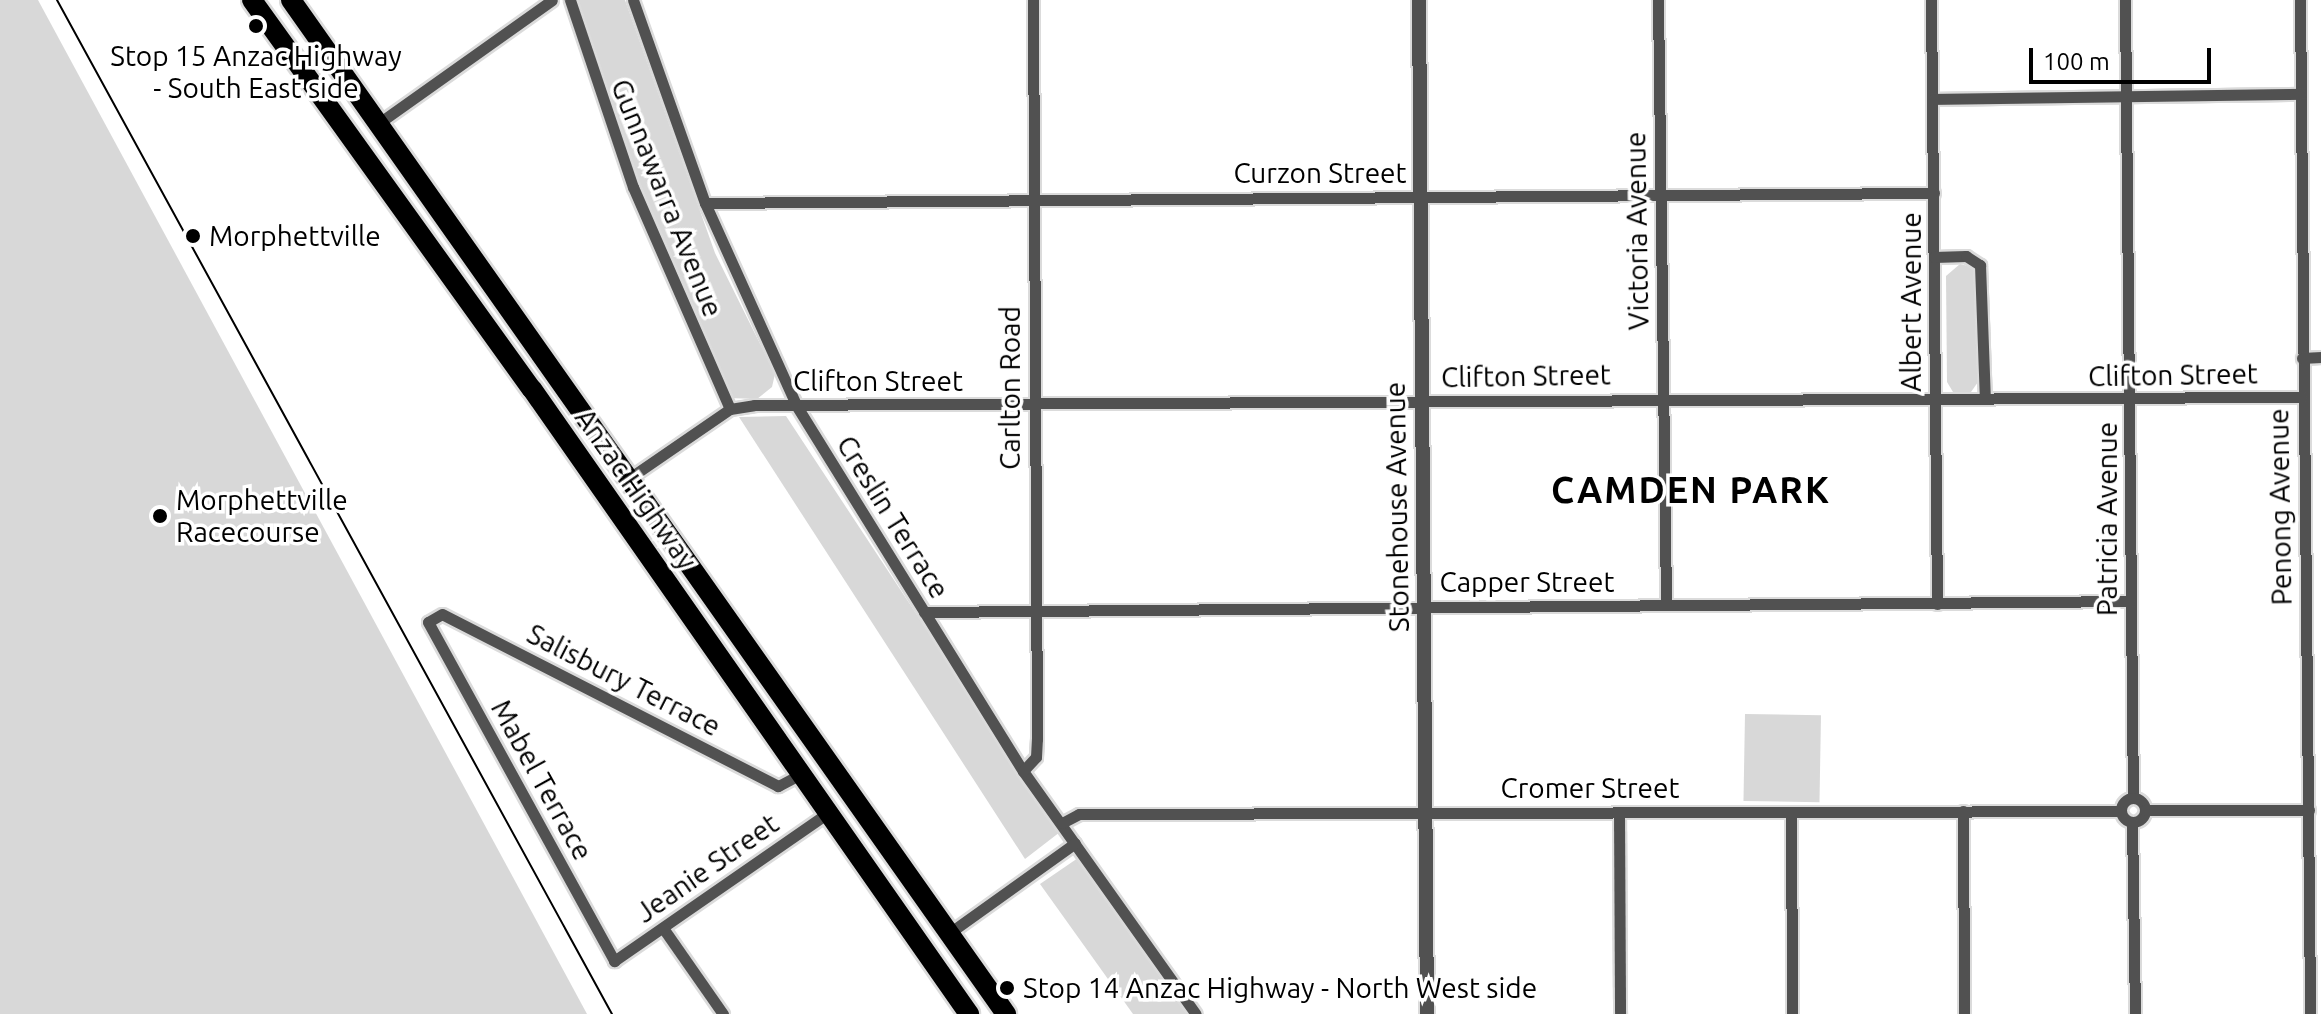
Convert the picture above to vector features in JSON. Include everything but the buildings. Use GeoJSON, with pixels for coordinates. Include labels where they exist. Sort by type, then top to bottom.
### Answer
{"type":"FeatureCollection","features":[{"type":"Feature","properties":{"kind":"highway","name":"Anzac Highway"},"geometry":{"type":"LineString","coordinates":[[252,0],[661,573],[826,814],[969,1014]]}},
{"type":"Feature","properties":{"kind":"highway","name":"Anzac Highway"},"geometry":{"type":"LineString","coordinates":[[291,0],[1006,1014]]}},
{"type":"Feature","properties":{"kind":"highway"},"geometry":{"type":"LineString","coordinates":[[402,212],[415,200],[413,172]]}},
{"type":"Feature","properties":{"kind":"highway"},"geometry":{"type":"LineString","coordinates":[[441,266],[432,235],[438,226],[450,225]]}},
{"type":"Feature","properties":{"kind":"highway"},"geometry":{"type":"LineString","coordinates":[[661,573],[671,562],[667,534]]}},
{"type":"Feature","properties":{"kind":"highway"},"geometry":{"type":"LineString","coordinates":[[678,599],[676,585],[694,572]]}},
{"type":"Feature","properties":{"kind":"highway"},"geometry":{"type":"LineString","coordinates":[[866,868],[881,858],[878,835]]}},
{"type":"Feature","properties":{"kind":"highway"},"geometry":{"type":"LineString","coordinates":[[885,895],[888,879],[903,870]]}},
{"type":"Feature","properties":{"kind":"street"},"geometry":{"type":"LineString","coordinates":[[379,123],[552,0]]}},
{"type":"Feature","properties":{"kind":"street","name":"Gunnawarra Avenue"},"geometry":{"type":"LineString","coordinates":[[570,0],[633,187],[730,409]]}},
{"type":"Feature","properties":{"kind":"street","name":"Creslin Terrace"},"geometry":{"type":"LineString","coordinates":[[633,0],[705,203],[796,405],[1023,771],[1196,1014]]}},
{"type":"Feature","properties":{"kind":"street","name":"Carlton Road"},"geometry":{"type":"LineString","coordinates":[[1023,771],[1036,757],[1033,0]]}},
{"type":"Feature","properties":{"kind":"street","name":"Stonehouse Avenue"},"geometry":{"type":"LineString","coordinates":[[1419,0],[1427,1014]]}},
{"type":"Feature","properties":{"kind":"street","name":"Victoria Avenue"},"geometry":{"type":"LineString","coordinates":[[1658,0],[1666,605]]}},
{"type":"Feature","properties":{"kind":"street","name":"Albert Avenue"},"geometry":{"type":"LineString","coordinates":[[1931,0],[1937,604]]}},
{"type":"Feature","properties":{"kind":"street","name":"Patricia Avenue"},"geometry":{"type":"LineString","coordinates":[[2125,0],[2132,402],[2130,601],[2133,798]]}},
{"type":"Feature","properties":{"kind":"street","name":"Penong Avenue"},"geometry":{"type":"LineString","coordinates":[[2300,0],[2302,397],[2309,810],[2316,968],[2310,1014]]}},
{"type":"Feature","properties":{"kind":"street"},"geometry":{"type":"LineString","coordinates":[[1934,99],[2301,94]]}},
{"type":"Feature","properties":{"kind":"street","name":"Curzon Street"},"geometry":{"type":"LineString","coordinates":[[705,203],[1934,193]]}},
{"type":"Feature","properties":{"kind":"street"},"geometry":{"type":"LineString","coordinates":[[1934,257],[1966,256],[1980,265],[1985,399]]}},
{"type":"Feature","properties":{"kind":"street"},"geometry":{"type":"LineString","coordinates":[[2302,358],[2321,357]]}},
{"type":"Feature","properties":{"kind":"street","name":"Clifton Street"},"geometry":{"type":"LineString","coordinates":[[730,409],[796,405],[1664,399],[2132,402],[2302,397]]}},
{"type":"Feature","properties":{"kind":"street"},"geometry":{"type":"LineString","coordinates":[[628,479],[730,409]]}},
{"type":"Feature","properties":{"kind":"street","name":"Capper Street"},"geometry":{"type":"LineString","coordinates":[[924,612],[1036,608],[2130,601]]}},
{"type":"Feature","properties":{"kind":"street","name":"Salisbury Terrace"},"geometry":{"type":"LineString","coordinates":[[428,622],[442,614],[778,786],[799,775]]}},
{"type":"Feature","properties":{"kind":"street","name":"Mabel Terrace"},"geometry":{"type":"LineString","coordinates":[[428,622],[614,961]]}},
{"type":"Feature","properties":{"kind":"street"},"geometry":{"type":"LineString","coordinates":[[2135,1014],[2132,822],[2121,811],[2133,798],[2145,810]]}},
{"type":"Feature","properties":{"kind":"street"},"geometry":{"type":"LineString","coordinates":[[2132,822],[2145,810],[2309,810]]}},
{"type":"Feature","properties":{"kind":"street"},"geometry":{"type":"LineString","coordinates":[[1963,811],[1964,1014]]}},
{"type":"Feature","properties":{"kind":"street","name":"Cromer Street"},"geometry":{"type":"LineString","coordinates":[[1062,823],[1079,814],[2121,811]]}},
{"type":"Feature","properties":{"kind":"street"},"geometry":{"type":"LineString","coordinates":[[1619,812],[1620,1014]]}},
{"type":"Feature","properties":{"kind":"street"},"geometry":{"type":"LineString","coordinates":[[1791,812],[1792,1014]]}},
{"type":"Feature","properties":{"kind":"street","name":"Jeanie Street"},"geometry":{"type":"LineString","coordinates":[[614,961],[826,814]]}},
{"type":"Feature","properties":{"kind":"street"},"geometry":{"type":"LineString","coordinates":[[948,934],[1075,843]]}},
{"type":"Feature","properties":{"kind":"street"},"geometry":{"type":"LineString","coordinates":[[663,928],[723,1014]]}},
{"type":"Feature","properties":{"kind":"shaded area","name":"Morphettville Racecourse"},"geometry":{"type":"Polygon","coordinates":[[[0,0],[38,0],[587,1014],[0,1014],[0,0]]]}},
{"type":"Feature","properties":{"kind":"shaded area"},"geometry":{"type":"Polygon","coordinates":[[[574,0],[625,0],[715,253],[775,374],[772,387],[757,399],[729,398],[627,165],[574,0]]]}},
{"type":"Feature","properties":{"kind":"shaded area"},"geometry":{"type":"Polygon","coordinates":[[[1960,264],[1972,267],[1977,280],[1978,382],[1971,392],[1953,392],[1947,382],[1946,276],[1960,264]]]}},
{"type":"Feature","properties":{"kind":"shaded area"},"geometry":{"type":"Polygon","coordinates":[[[786,416],[1060,832],[1025,859],[739,417],[786,416]]]}},
{"type":"Feature","properties":{"kind":"shaded area"},"geometry":{"type":"Polygon","coordinates":[[[1745,714],[1821,715],[1819,802],[1743,801],[1745,714]]]}},
{"type":"Feature","properties":{"kind":"shaded area"},"geometry":{"type":"Polygon","coordinates":[[[1078,858],[1188,1014],[1133,1014],[1040,884],[1078,858]]]}},
{"type":"Feature","properties":{"kind":"tram line"},"geometry":{"type":"LineString","coordinates":[[57,0],[612,1014]]}},
{"type":"Feature","properties":{"kind":"place","name":"Stop 15 Anzac Highway - South East side"},"geometry":{"type":"Point","coordinates":[256,26]}},
{"type":"Feature","properties":{"kind":"place","name":"Morphettville"},"geometry":{"type":"Point","coordinates":[193,236]}},
{"type":"Feature","properties":{"kind":"place","name":"Morphettville Racecourse"},"geometry":{"type":"Point","coordinates":[160,516]}},
{"type":"Feature","properties":{"kind":"place","name":"Stop 14 Anzac Highway - North West side"},"geometry":{"type":"Point","coordinates":[1007,988]}},
{"type":"Feature","properties":{"kind":"district","name":"CAMDEN PARK"},"geometry":{"type":"Point","coordinates":[1691,490]}}]}
